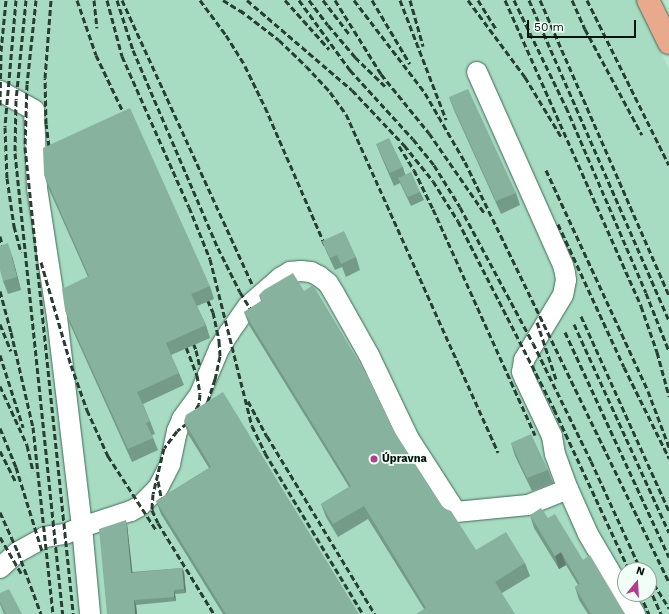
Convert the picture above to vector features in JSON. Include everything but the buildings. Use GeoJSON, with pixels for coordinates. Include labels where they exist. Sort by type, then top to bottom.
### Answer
{"type":"FeatureCollection","features":[{"type":"Feature","properties":{"kind":"main road"},"geometry":{"type":"LineString","coordinates":[[648,0],[669,43]]}},
{"type":"Feature","properties":{"kind":"lane"},"geometry":{"type":"LineString","coordinates":[[477,72],[563,265],[565,273],[566,280],[562,295],[540,330],[522,365],[524,379],[552,436],[555,454],[568,489],[588,534],[634,614]]}},
{"type":"Feature","properties":{"kind":"lane"},"geometry":{"type":"LineString","coordinates":[[0,91],[34,110],[37,188],[58,317],[82,527],[90,614]]}},
{"type":"Feature","properties":{"kind":"lane"},"geometry":{"type":"LineString","coordinates":[[0,568],[18,552],[45,537],[65,534],[130,512],[140,506],[158,488],[170,464],[176,431],[182,419],[200,394],[220,349],[229,333],[248,306],[280,278],[290,272],[311,272],[328,283],[369,355],[409,439],[456,512],[528,505],[568,489]]}},
{"type":"Feature","properties":{"kind":"shaded area"},"geometry":{"type":"Polygon","coordinates":[[[0,0],[636,0],[669,69],[669,614],[0,614],[0,0]]]}},
{"type":"Feature","properties":{"kind":"railway"},"geometry":{"type":"LineString","coordinates":[[0,105],[1,51],[6,0]]}},
{"type":"Feature","properties":{"kind":"railway"},"geometry":{"type":"LineString","coordinates":[[16,0],[5,127],[7,178],[14,226],[21,252]]}},
{"type":"Feature","properties":{"kind":"railway"},"geometry":{"type":"LineString","coordinates":[[26,0],[16,100],[15,153],[63,614]]}},
{"type":"Feature","properties":{"kind":"railway"},"geometry":{"type":"LineString","coordinates":[[36,0],[27,84],[25,147],[73,614]]}},
{"type":"Feature","properties":{"kind":"railway"},"geometry":{"type":"LineString","coordinates":[[50,155],[46,124],[45,78],[51,0]]}},
{"type":"Feature","properties":{"kind":"railway"},"geometry":{"type":"LineString","coordinates":[[77,0],[96,55],[127,120]]}},
{"type":"Feature","properties":{"kind":"railway"},"geometry":{"type":"LineString","coordinates":[[94,0],[97,28]]}},
{"type":"Feature","properties":{"kind":"railway"},"geometry":{"type":"LineString","coordinates":[[107,0],[122,56],[189,207],[210,259],[252,426],[265,453],[363,614]]}},
{"type":"Feature","properties":{"kind":"railway"},"geometry":{"type":"LineString","coordinates":[[117,0],[133,50],[218,248],[240,292],[256,318]]}},
{"type":"Feature","properties":{"kind":"railway"},"geometry":{"type":"LineString","coordinates":[[122,0],[252,284]]}},
{"type":"Feature","properties":{"kind":"railway"},"geometry":{"type":"LineString","coordinates":[[200,0],[226,35],[245,66],[265,107],[325,245]]}},
{"type":"Feature","properties":{"kind":"railway"},"geometry":{"type":"LineString","coordinates":[[223,0],[244,13]]}},
{"type":"Feature","properties":{"kind":"railway"},"geometry":{"type":"LineString","coordinates":[[247,0],[352,90],[404,145],[433,181],[458,221],[554,409],[625,562]]}},
{"type":"Feature","properties":{"kind":"railway"},"geometry":{"type":"LineString","coordinates":[[285,0],[329,49]]}},
{"type":"Feature","properties":{"kind":"railway"},"geometry":{"type":"LineString","coordinates":[[299,0],[350,70],[413,139],[434,165],[460,207],[533,343],[591,461],[637,562]]}},
{"type":"Feature","properties":{"kind":"railway"},"geometry":{"type":"LineString","coordinates":[[309,0],[355,57],[387,88]]}},
{"type":"Feature","properties":{"kind":"railway"},"geometry":{"type":"LineString","coordinates":[[323,0],[350,35]]}},
{"type":"Feature","properties":{"kind":"railway"},"geometry":{"type":"LineString","coordinates":[[335,0],[381,74],[429,133],[485,214]]}},
{"type":"Feature","properties":{"kind":"railway"},"geometry":{"type":"LineString","coordinates":[[354,0],[425,93],[465,162],[669,583]]}},
{"type":"Feature","properties":{"kind":"railway"},"geometry":{"type":"LineString","coordinates":[[372,0],[410,64]]}},
{"type":"Feature","properties":{"kind":"railway"},"geometry":{"type":"LineString","coordinates":[[400,0],[446,119]]}},
{"type":"Feature","properties":{"kind":"railway"},"geometry":{"type":"LineString","coordinates":[[410,0],[423,46]]}},
{"type":"Feature","properties":{"kind":"railway"},"geometry":{"type":"LineString","coordinates":[[468,0],[525,77],[562,138]]}},
{"type":"Feature","properties":{"kind":"railway"},"geometry":{"type":"LineString","coordinates":[[478,0],[496,29]]}},
{"type":"Feature","properties":{"kind":"railway"},"geometry":{"type":"LineString","coordinates":[[505,0],[641,306],[657,352],[669,396]]}},
{"type":"Feature","properties":{"kind":"railway"},"geometry":{"type":"LineString","coordinates":[[514,0],[566,107],[646,293],[669,351]]}},
{"type":"Feature","properties":{"kind":"railway"},"geometry":{"type":"LineString","coordinates":[[529,0],[669,320]]}},
{"type":"Feature","properties":{"kind":"railway"},"geometry":{"type":"LineString","coordinates":[[540,0],[669,295]]}},
{"type":"Feature","properties":{"kind":"railway"},"geometry":{"type":"LineString","coordinates":[[572,0],[585,29],[642,135]]}},
{"type":"Feature","properties":{"kind":"railway"},"geometry":{"type":"LineString","coordinates":[[587,0],[669,165]]}},
{"type":"Feature","properties":{"kind":"railway"},"geometry":{"type":"LineString","coordinates":[[240,10],[279,40],[306,66],[330,92],[346,114],[498,452]]}},
{"type":"Feature","properties":{"kind":"railway"},"geometry":{"type":"LineString","coordinates":[[399,146],[414,170],[433,209],[535,435]]}},
{"type":"Feature","properties":{"kind":"railway"},"geometry":{"type":"LineString","coordinates":[[546,170],[648,391],[669,447]]}},
{"type":"Feature","properties":{"kind":"railway"},"geometry":{"type":"LineString","coordinates":[[558,224],[624,367],[669,458]]}},
{"type":"Feature","properties":{"kind":"railway"},"geometry":{"type":"LineString","coordinates":[[0,236],[5,256]]}},
{"type":"Feature","properties":{"kind":"railway"},"geometry":{"type":"LineString","coordinates":[[41,262],[71,365],[87,410],[108,456],[156,530]]}},
{"type":"Feature","properties":{"kind":"railway"},"geometry":{"type":"LineString","coordinates":[[0,291],[33,427],[53,614]]}},
{"type":"Feature","properties":{"kind":"railway"},"geometry":{"type":"LineString","coordinates":[[204,292],[213,312],[219,341],[220,356],[215,379],[208,401],[202,412],[177,431],[164,448],[153,494],[152,510],[158,523],[214,614]]}},
{"type":"Feature","properties":{"kind":"railway"},"geometry":{"type":"LineString","coordinates":[[581,316],[669,511]]}},
{"type":"Feature","properties":{"kind":"railway"},"geometry":{"type":"LineString","coordinates":[[537,322],[556,379]]}},
{"type":"Feature","properties":{"kind":"railway"},"geometry":{"type":"LineString","coordinates":[[0,324],[11,351]]}},
{"type":"Feature","properties":{"kind":"railway"},"geometry":{"type":"LineString","coordinates":[[574,324],[669,532]]}},
{"type":"Feature","properties":{"kind":"railway"},"geometry":{"type":"LineString","coordinates":[[565,332],[669,557]]}},
{"type":"Feature","properties":{"kind":"railway"},"geometry":{"type":"LineString","coordinates":[[190,335],[196,350],[200,368]]}},
{"type":"Feature","properties":{"kind":"railway"},"geometry":{"type":"LineString","coordinates":[[183,339],[197,375],[200,394],[199,404],[191,418]]}},
{"type":"Feature","properties":{"kind":"railway"},"geometry":{"type":"LineString","coordinates":[[0,355],[23,427]]}},
{"type":"Feature","properties":{"kind":"railway"},"geometry":{"type":"LineString","coordinates":[[0,386],[27,445],[33,471]]}},
{"type":"Feature","properties":{"kind":"railway"},"geometry":{"type":"LineString","coordinates":[[248,401],[267,436],[375,614]]}},
{"type":"Feature","properties":{"kind":"railway"},"geometry":{"type":"LineString","coordinates":[[0,428],[16,467],[42,551]]}},
{"type":"Feature","properties":{"kind":"railway"},"geometry":{"type":"LineString","coordinates":[[0,451],[16,482]]}},
{"type":"Feature","properties":{"kind":"railway"},"geometry":{"type":"LineString","coordinates":[[158,481],[161,497],[166,508]]}},
{"type":"Feature","properties":{"kind":"railway"},"geometry":{"type":"LineString","coordinates":[[0,512],[18,552],[41,614]]}},
{"type":"Feature","properties":{"kind":"railway"},"geometry":{"type":"LineString","coordinates":[[0,537],[21,573]]}},
{"type":"Feature","properties":{"kind":"railway"},"geometry":{"type":"LineString","coordinates":[[657,589],[669,608]]}},
{"type":"Feature","properties":{"kind":"railway"},"geometry":{"type":"LineString","coordinates":[[644,602],[649,614]]}},
{"type":"Feature","properties":{"kind":"railway"},"geometry":{"type":"LineString","coordinates":[[656,602],[661,614]]}},
{"type":"Feature","properties":{"kind":"place","name":"Úpravna"},"geometry":{"type":"Point","coordinates":[374,459]}}]}
